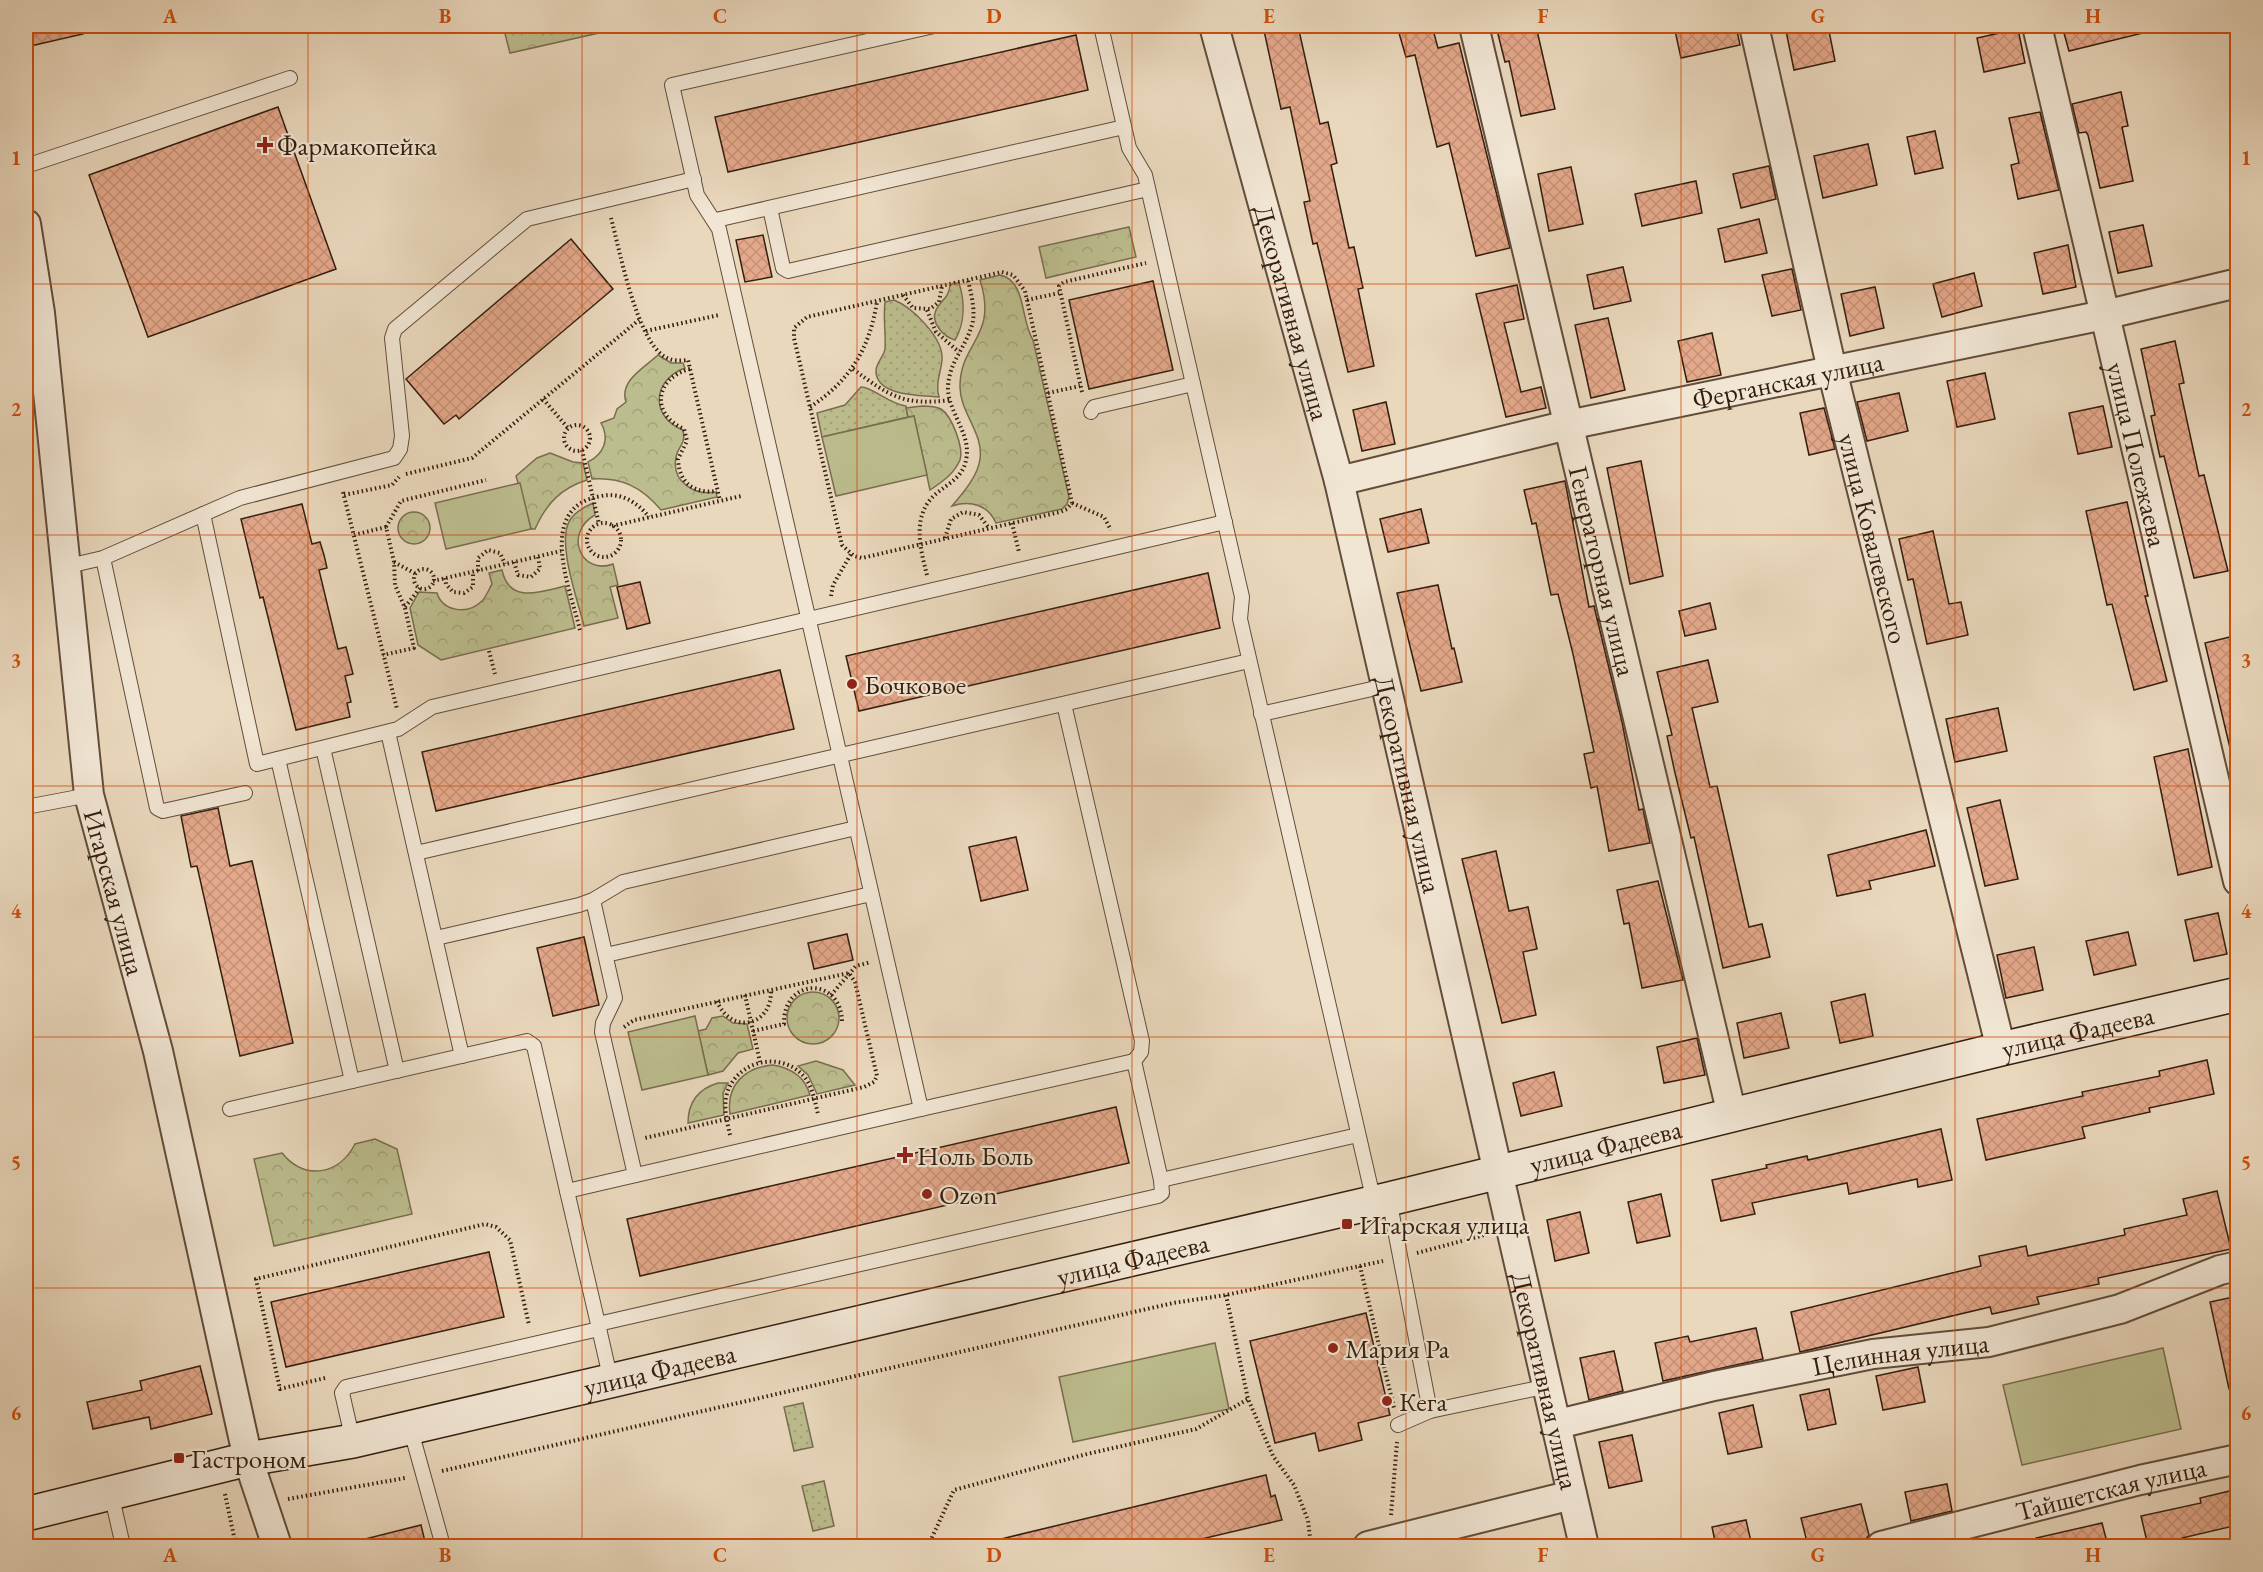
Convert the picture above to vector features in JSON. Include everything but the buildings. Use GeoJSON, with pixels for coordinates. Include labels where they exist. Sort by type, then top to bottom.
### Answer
{"type":"FeatureCollection","features":[{"type":"Feature","properties":{"kind":"street","name":"Декоративная улица"},"geometry":{"type":"LineString","coordinates":[[1214,26],[1339,481],[1496,1171],[1558,1424],[1584,1546]]}},
{"type":"Feature","properties":{"kind":"street","name":"Генераторная улица"},"geometry":{"type":"LineString","coordinates":[[1474,26],[1732,1115]]}},
{"type":"Feature","properties":{"kind":"street","name":"улица Ковалевского"},"geometry":{"type":"LineString","coordinates":[[1754,26],[1832,370],[2001,1049]]}},
{"type":"Feature","properties":{"kind":"street","name":"улица Полежаева"},"geometry":{"type":"LineString","coordinates":[[2037,26],[2238,881]]}},
{"type":"Feature","properties":{"kind":"street","name":"Игарская улица"},"geometry":{"type":"LineString","coordinates":[[26,224],[40,313],[64,567],[89,795],[158,1051],[231,1474],[263,1502],[277,1546]]}},
{"type":"Feature","properties":{"kind":"street","name":"Ферганская улица"},"geometry":{"type":"LineString","coordinates":[[1339,481],[1568,426],[2104,315],[2238,283]]}},
{"type":"Feature","properties":{"kind":"street","name":"улица Фадеева"},"geometry":{"type":"LineString","coordinates":[[26,1514],[111,1493],[231,1474],[410,1427],[1381,1201],[2001,1049],[2238,994]]}},
{"type":"Feature","properties":{"kind":"street","name":"Целинная улица"},"geometry":{"type":"LineString","coordinates":[[1558,1424],[1714,1386],[1873,1354],[1989,1342],[2120,1309],[2238,1266]]}},
{"type":"Feature","properties":{"kind":"street","name":"Тайшетская улица"},"geometry":{"type":"LineString","coordinates":[[1881,1546],[2140,1480],[2238,1459]]}},
{"type":"Feature","properties":{"kind":"street"},"geometry":{"type":"LineString","coordinates":[[1379,1544],[1572,1495]]}},
{"type":"Feature","properties":{"kind":"lane"},"geometry":{"type":"LineString","coordinates":[[921,1109],[716,220],[700,201],[672,86],[934,26]]}},
{"type":"Feature","properties":{"kind":"lane"},"geometry":{"type":"LineString","coordinates":[[1101,26],[1129,148],[1142,168],[1148,189],[1242,597],[1240,619],[1358,1135],[1400,1257],[1431,1411]]}},
{"type":"Feature","properties":{"kind":"lane"},"geometry":{"type":"LineString","coordinates":[[26,166],[290,78]]}},
{"type":"Feature","properties":{"kind":"lane"},"geometry":{"type":"LineString","coordinates":[[716,220],[1124,127]]}},
{"type":"Feature","properties":{"kind":"lane"},"geometry":{"type":"LineString","coordinates":[[64,567],[103,558],[240,498],[386,462],[394,458],[400,449],[402,436],[392,338],[395,329],[527,219],[694,178]]}},
{"type":"Feature","properties":{"kind":"lane"},"geometry":{"type":"LineString","coordinates":[[770,208],[783,268],[788,271],[1148,189]]}},
{"type":"Feature","properties":{"kind":"lane"},"geometry":{"type":"LineString","coordinates":[[1091,410],[1193,384]]}},
{"type":"Feature","properties":{"kind":"lane"},"geometry":{"type":"LineString","coordinates":[[203,514],[257,764],[388,732],[405,726],[432,707],[771,626],[835,615],[1225,522]]}},
{"type":"Feature","properties":{"kind":"lane"},"geometry":{"type":"LineString","coordinates":[[103,558],[158,808],[163,812],[245,793]]}},
{"type":"Feature","properties":{"kind":"lane"},"geometry":{"type":"LineString","coordinates":[[416,853],[1250,662]]}},
{"type":"Feature","properties":{"kind":"lane"},"geometry":{"type":"LineString","coordinates":[[1262,714],[1385,686]]}},
{"type":"Feature","properties":{"kind":"lane"},"geometry":{"type":"LineString","coordinates":[[567,1191],[1134,1060],[1141,1052],[1142,1041],[1064,704]]}},
{"type":"Feature","properties":{"kind":"lane"},"geometry":{"type":"LineString","coordinates":[[388,732],[462,1056]]}},
{"type":"Feature","properties":{"kind":"lane"},"geometry":{"type":"LineString","coordinates":[[323,748],[397,1071]]}},
{"type":"Feature","properties":{"kind":"lane"},"geometry":{"type":"LineString","coordinates":[[278,759],[352,1081]]}},
{"type":"Feature","properties":{"kind":"lane"},"geometry":{"type":"LineString","coordinates":[[26,807],[89,795]]}},
{"type":"Feature","properties":{"kind":"lane"},"geometry":{"type":"LineString","coordinates":[[436,938],[593,900],[623,882],[856,828]]}},
{"type":"Feature","properties":{"kind":"lane"},"geometry":{"type":"LineString","coordinates":[[606,955],[871,894]]}},
{"type":"Feature","properties":{"kind":"lane"},"geometry":{"type":"LineString","coordinates":[[593,900],[615,998],[602,1032],[635,1175]]}},
{"type":"Feature","properties":{"kind":"lane"},"geometry":{"type":"LineString","coordinates":[[230,1109],[527,1041],[532,1042],[611,1381]]}},
{"type":"Feature","properties":{"kind":"lane"},"geometry":{"type":"LineString","coordinates":[[353,1441],[342,1393],[346,1387],[1158,1196],[1162,1193],[1161,1180],[1134,1060]]}},
{"type":"Feature","properties":{"kind":"lane"},"geometry":{"type":"LineString","coordinates":[[1161,1180],[1358,1135]]}},
{"type":"Feature","properties":{"kind":"lane"},"geometry":{"type":"LineString","coordinates":[[1398,1425],[1431,1411],[1548,1386]]}},
{"type":"Feature","properties":{"kind":"lane"},"geometry":{"type":"LineString","coordinates":[[410,1427],[443,1546]]}},
{"type":"Feature","properties":{"kind":"lane"},"geometry":{"type":"LineString","coordinates":[[111,1493],[123,1546]]}},
{"type":"Feature","properties":{"kind":"lane"},"geometry":{"type":"LineString","coordinates":[[552,1546],[558,1546]]}},
{"type":"Feature","properties":{"kind":"path"},"geometry":{"type":"LineString","coordinates":[[606,200],[639,320],[657,351],[666,358],[687,360],[720,501]]}},
{"type":"Feature","properties":{"kind":"path"},"geometry":{"type":"LineString","coordinates":[[1091,410],[1080,386],[1059,286],[1064,282],[1164,259]]}},
{"type":"Feature","properties":{"kind":"path"},"geometry":{"type":"LineString","coordinates":[[1002,272],[1013,275],[1020,282],[1027,300],[1072,503],[1060,512],[862,558],[851,554],[842,545],[794,328],[807,317],[1002,272]]}},
{"type":"Feature","properties":{"kind":"path"},"geometry":{"type":"LineString","coordinates":[[931,592],[920,544],[919,526],[926,506],[935,494],[951,484],[966,460],[966,443],[950,400],[949,373],[973,324],[973,305],[968,280]]}},
{"type":"Feature","properties":{"kind":"path"},"geometry":{"type":"LineString","coordinates":[[903,295],[913,308],[927,310],[939,302],[942,286]]}},
{"type":"Feature","properties":{"kind":"path"},"geometry":{"type":"LineString","coordinates":[[1027,300],[1059,293]]}},
{"type":"Feature","properties":{"kind":"path"},"geometry":{"type":"LineString","coordinates":[[810,407],[840,384],[853,369],[869,337],[877,301]]}},
{"type":"Feature","properties":{"kind":"path"},"geometry":{"type":"LineString","coordinates":[[927,310],[936,332],[958,351]]}},
{"type":"Feature","properties":{"kind":"path"},"geometry":{"type":"LineString","coordinates":[[344,495],[392,484],[403,474],[472,458],[639,320]]}},
{"type":"Feature","properties":{"kind":"path"},"geometry":{"type":"LineString","coordinates":[[646,332],[697,320]]}},
{"type":"Feature","properties":{"kind":"path"},"geometry":{"type":"LineString","coordinates":[[690,369],[669,379],[661,396],[661,404],[669,419],[684,429],[687,441],[678,459],[682,478],[696,490],[717,490]]}},
{"type":"Feature","properties":{"kind":"path"},"geometry":{"type":"LineString","coordinates":[[853,369],[883,392],[899,400],[917,403],[950,400]]}},
{"type":"Feature","properties":{"kind":"path"},"geometry":{"type":"LineString","coordinates":[[1048,393],[1080,386]]}},
{"type":"Feature","properties":{"kind":"path"},"geometry":{"type":"LineString","coordinates":[[543,399],[568,428]]}},
{"type":"Feature","properties":{"kind":"path"},"geometry":{"type":"LineString","coordinates":[[574,424],[587,429],[590,442],[582,450],[573,450],[564,440],[568,428],[574,424]]}},
{"type":"Feature","properties":{"kind":"path"},"geometry":{"type":"LineString","coordinates":[[582,450],[599,524]]}},
{"type":"Feature","properties":{"kind":"path"},"geometry":{"type":"LineString","coordinates":[[339,474],[397,710]]}},
{"type":"Feature","properties":{"kind":"path"},"geometry":{"type":"LineString","coordinates":[[383,655],[414,648],[405,608],[395,585],[394,562],[386,527],[401,501],[486,480]]}},
{"type":"Feature","properties":{"kind":"path"},"geometry":{"type":"LineString","coordinates":[[580,630],[561,551],[561,533],[565,521],[572,511],[593,497],[606,495],[630,500],[649,517]]}},
{"type":"Feature","properties":{"kind":"path"},"geometry":{"type":"LineString","coordinates":[[612,526],[618,532],[619,546],[608,556],[601,556],[589,548],[587,540],[588,533],[599,524],[612,526],[741,496]]}},
{"type":"Feature","properties":{"kind":"path"},"geometry":{"type":"LineString","coordinates":[[1072,503],[1107,519],[1116,548]]}},
{"type":"Feature","properties":{"kind":"path"},"geometry":{"type":"LineString","coordinates":[[945,538],[951,519],[963,512],[979,515],[989,528]]}},
{"type":"Feature","properties":{"kind":"path"},"geometry":{"type":"LineString","coordinates":[[1012,523],[1023,570]]}},
{"type":"Feature","properties":{"kind":"path"},"geometry":{"type":"LineString","coordinates":[[354,535],[386,527]]}},
{"type":"Feature","properties":{"kind":"path"},"geometry":{"type":"LineString","coordinates":[[445,578],[446,584],[453,592],[464,593],[472,587],[478,558],[488,550],[500,553],[505,564]]}},
{"type":"Feature","properties":{"kind":"path"},"geometry":{"type":"LineString","coordinates":[[433,581],[433,574],[428,570],[422,569],[416,574],[415,584],[426,589],[433,581],[561,551]]}},
{"type":"Feature","properties":{"kind":"path"},"geometry":{"type":"LineString","coordinates":[[835,615],[830,591],[851,554]]}},
{"type":"Feature","properties":{"kind":"path"},"geometry":{"type":"LineString","coordinates":[[514,562],[518,575],[531,577],[540,569],[538,556]]}},
{"type":"Feature","properties":{"kind":"path"},"geometry":{"type":"LineString","coordinates":[[394,562],[416,574]]}},
{"type":"Feature","properties":{"kind":"path"},"geometry":{"type":"LineString","coordinates":[[405,608],[420,588]]}},
{"type":"Feature","properties":{"kind":"path"},"geometry":{"type":"LineString","coordinates":[[831,994],[856,966],[886,959]]}},
{"type":"Feature","properties":{"kind":"path"},"geometry":{"type":"LineString","coordinates":[[620,1034],[623,1027],[634,1020],[849,973]]}},
{"type":"Feature","properties":{"kind":"path"},"geometry":{"type":"LineString","coordinates":[[644,1138],[864,1088],[874,1082],[877,1076],[855,982],[849,973]]}},
{"type":"Feature","properties":{"kind":"path"},"geometry":{"type":"LineString","coordinates":[[753,1031],[784,1024],[784,1012],[788,1002],[796,993],[807,989],[819,988],[831,994],[842,1011],[842,1023]]}},
{"type":"Feature","properties":{"kind":"path"},"geometry":{"type":"LineString","coordinates":[[717,1001],[726,1016],[734,1021],[752,1022],[765,1013],[771,997],[771,989]]}},
{"type":"Feature","properties":{"kind":"path"},"geometry":{"type":"LineString","coordinates":[[745,995],[760,1062]]}},
{"type":"Feature","properties":{"kind":"path"},"geometry":{"type":"LineString","coordinates":[[727,1119],[726,1100],[732,1083],[749,1066],[760,1062],[785,1064],[796,1069],[808,1083],[815,1099]]}},
{"type":"Feature","properties":{"kind":"path"},"geometry":{"type":"LineString","coordinates":[[231,1474],[263,1502],[424,1475],[1162,1306],[1226,1295],[1400,1257],[1492,1233],[1507,1217]]}},
{"type":"Feature","properties":{"kind":"path"},"geometry":{"type":"LineString","coordinates":[[325,1378],[280,1389],[256,1279],[485,1224],[496,1227],[510,1240],[534,1344]]}},
{"type":"Feature","properties":{"kind":"path"},"geometry":{"type":"LineString","coordinates":[[1360,1266],[1398,1425],[1379,1544]]}},
{"type":"Feature","properties":{"kind":"path"},"geometry":{"type":"LineString","coordinates":[[1226,1295],[1248,1399],[1274,1456],[1294,1485],[1308,1520],[1311,1546]]}},
{"type":"Feature","properties":{"kind":"path"},"geometry":{"type":"LineString","coordinates":[[928,1546],[954,1490],[1083,1455],[1196,1429],[1248,1399]]}},
{"type":"Feature","properties":{"kind":"path"},"geometry":{"type":"LineString","coordinates":[[231,1474],[236,1546]]}},
{"type":"Feature","properties":{"kind":"green space"},"geometry":{"type":"Polygon","coordinates":[[[503,26],[630,26],[510,53],[503,26]]]}},
{"type":"Feature","properties":{"kind":"green space"},"geometry":{"type":"Polygon","coordinates":[[[1129,227],[1136,257],[1046,278],[1039,247],[1129,227]]]}},
{"type":"Feature","properties":{"kind":"green space"},"geometry":{"type":"Polygon","coordinates":[[[1000,275],[1009,279],[1019,293],[1033,340],[1069,497],[1062,509],[996,523],[984,508],[972,504],[952,506],[973,478],[980,459],[978,440],[963,404],[960,385],[966,358],[982,327],[985,314],[980,280],[1000,275]]]}},
{"type":"Feature","properties":{"kind":"green space"},"geometry":{"type":"Polygon","coordinates":[[[959,283],[963,305],[961,327],[955,340],[939,329],[935,320],[936,310],[948,293],[950,285],[959,283]]]}},
{"type":"Feature","properties":{"kind":"green space"},"geometry":{"type":"Polygon","coordinates":[[[894,300],[918,316],[938,342],[942,360],[938,383],[939,397],[901,393],[891,390],[878,379],[876,370],[885,349],[885,302],[894,300]]]}},
{"type":"Feature","properties":{"kind":"green space"},"geometry":{"type":"Polygon","coordinates":[[[658,355],[671,363],[683,363],[685,368],[666,381],[659,399],[660,408],[665,417],[683,430],[683,442],[676,457],[677,474],[686,485],[700,492],[716,492],[717,497],[661,510],[646,495],[630,485],[612,480],[592,479],[588,462],[598,455],[604,446],[605,435],[601,423],[614,418],[617,409],[626,402],[625,394],[629,381],[658,355]]]}},
{"type":"Feature","properties":{"kind":"green space"},"geometry":{"type":"Polygon","coordinates":[[[861,387],[906,406],[908,417],[822,437],[817,413],[845,405],[861,387]]]}},
{"type":"Feature","properties":{"kind":"green space"},"geometry":{"type":"Polygon","coordinates":[[[922,406],[941,409],[949,418],[959,440],[961,455],[951,474],[930,490],[914,416],[908,417],[906,408],[922,406]]]}},
{"type":"Feature","properties":{"kind":"green space"},"geometry":{"type":"Polygon","coordinates":[[[914,416],[927,475],[836,496],[822,437],[914,416]]]}},
{"type":"Feature","properties":{"kind":"green space"},"geometry":{"type":"Polygon","coordinates":[[[550,453],[573,462],[583,463],[587,480],[569,488],[555,498],[535,529],[531,529],[516,476],[537,458],[550,453]]]}},
{"type":"Feature","properties":{"kind":"green space"},"geometry":{"type":"Polygon","coordinates":[[[520,483],[531,529],[446,549],[435,503],[520,483]]]}},
{"type":"Feature","properties":{"kind":"green space"},"geometry":{"type":"Polygon","coordinates":[[[593,503],[595,515],[585,523],[578,542],[585,559],[592,564],[602,566],[613,564],[618,585],[610,587],[618,618],[584,626],[565,542],[570,520],[583,508],[593,503]]]}},
{"type":"Feature","properties":{"kind":"green space"},"geometry":{"type":"Polygon","coordinates":[[[414,512],[425,517],[430,528],[425,539],[414,544],[403,539],[398,528],[403,517],[414,512]]]}},
{"type":"Feature","properties":{"kind":"green space"},"geometry":{"type":"Polygon","coordinates":[[[502,570],[511,588],[518,592],[536,593],[565,586],[575,628],[441,660],[418,645],[410,608],[419,592],[437,593],[450,608],[463,610],[482,601],[492,584],[489,573],[502,570]]]}},
{"type":"Feature","properties":{"kind":"green space"},"geometry":{"type":"Polygon","coordinates":[[[813,992],[823,994],[831,1000],[837,1008],[839,1018],[837,1028],[831,1036],[823,1042],[813,1044],[803,1042],[795,1036],[789,1028],[787,1018],[789,1008],[795,1000],[803,994],[813,992]]]}},
{"type":"Feature","properties":{"kind":"green space"},"geometry":{"type":"Polygon","coordinates":[[[695,1016],[708,1075],[642,1090],[628,1032],[695,1016]]]}},
{"type":"Feature","properties":{"kind":"green space"},"geometry":{"type":"Polygon","coordinates":[[[723,1016],[733,1023],[747,1024],[753,1049],[738,1053],[723,1071],[708,1075],[698,1031],[706,1029],[712,1018],[723,1016]]]}},
{"type":"Feature","properties":{"kind":"green space"},"geometry":{"type":"Polygon","coordinates":[[[816,1061],[843,1070],[855,1085],[817,1094],[808,1075],[798,1066],[816,1061]]]}},
{"type":"Feature","properties":{"kind":"green space"},"geometry":{"type":"Polygon","coordinates":[[[773,1065],[786,1068],[801,1078],[810,1095],[730,1114],[731,1094],[740,1079],[754,1069],[773,1065]]]}},
{"type":"Feature","properties":{"kind":"green space"},"geometry":{"type":"Polygon","coordinates":[[[718,1083],[728,1083],[723,1093],[724,1115],[688,1123],[688,1115],[696,1097],[705,1089],[718,1083]]]}},
{"type":"Feature","properties":{"kind":"green space"},"geometry":{"type":"Polygon","coordinates":[[[375,1139],[397,1149],[412,1214],[274,1246],[254,1159],[282,1153],[301,1168],[321,1171],[340,1162],[355,1144],[375,1139]]]}},
{"type":"Feature","properties":{"kind":"green space"},"geometry":{"type":"Polygon","coordinates":[[[1215,1343],[1229,1409],[1073,1442],[1059,1377],[1215,1343]]]}},
{"type":"Feature","properties":{"kind":"green space"},"geometry":{"type":"Polygon","coordinates":[[[2163,1348],[2181,1429],[2022,1465],[2003,1385],[2163,1348]]]}},
{"type":"Feature","properties":{"kind":"green space"},"geometry":{"type":"Polygon","coordinates":[[[803,1403],[813,1447],[794,1451],[784,1407],[803,1403]]]}},
{"type":"Feature","properties":{"kind":"green space"},"geometry":{"type":"Polygon","coordinates":[[[824,1481],[834,1526],[813,1531],[802,1486],[824,1481]]]}},
{"type":"Feature","properties":{"kind":"place","name":"Фармакопейка"},"geometry":{"type":"Point","coordinates":[265,145]}},
{"type":"Feature","properties":{"kind":"place","name":"Бочковое"},"geometry":{"type":"Point","coordinates":[852,684]}},
{"type":"Feature","properties":{"kind":"place","name":"Ноль Боль"},"geometry":{"type":"Point","coordinates":[905,1155]}},
{"type":"Feature","properties":{"kind":"place","name":"Ozon"},"geometry":{"type":"Point","coordinates":[927,1194]}},
{"type":"Feature","properties":{"kind":"place","name":"Игарская улица"},"geometry":{"type":"Point","coordinates":[1347,1224]}},
{"type":"Feature","properties":{"kind":"place","name":"Мария Ра"},"geometry":{"type":"Point","coordinates":[1333,1348]}},
{"type":"Feature","properties":{"kind":"place","name":"Кега"},"geometry":{"type":"Point","coordinates":[1387,1401]}},
{"type":"Feature","properties":{"kind":"place","name":"Гастроном"},"geometry":{"type":"Point","coordinates":[179,1458]}}]}
